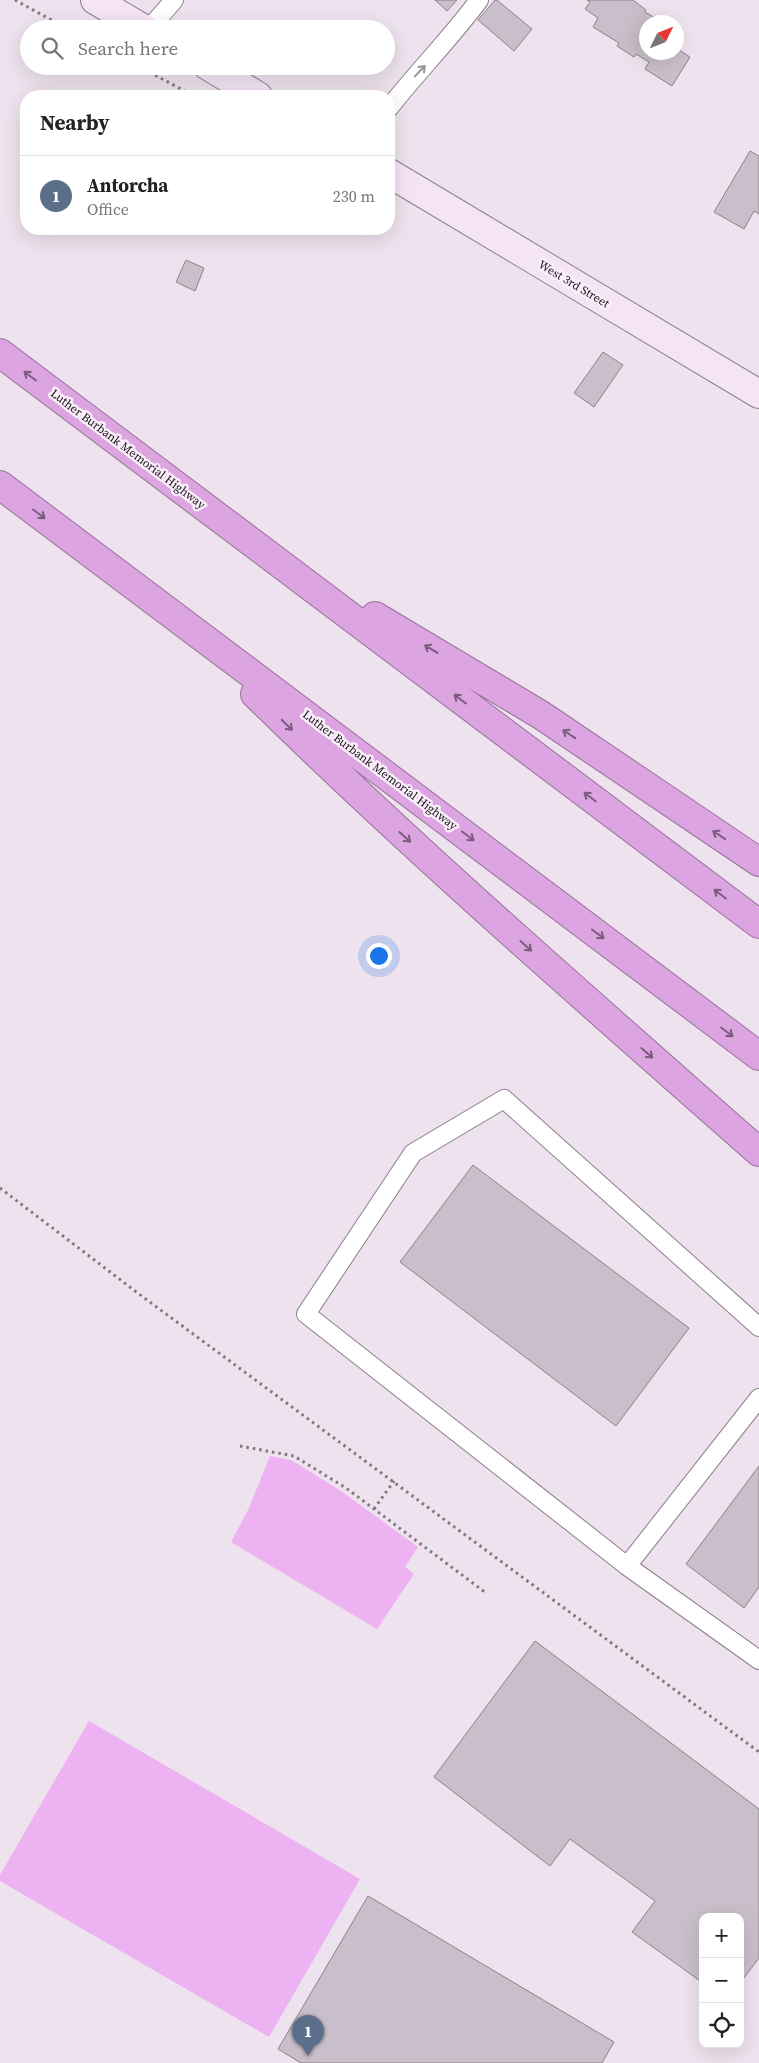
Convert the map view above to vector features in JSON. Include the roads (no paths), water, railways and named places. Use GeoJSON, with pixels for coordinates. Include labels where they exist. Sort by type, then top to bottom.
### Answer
{"type":"FeatureCollection","features":[{"type":"Feature","properties":{"kind":"highway","name":"Luther Burbank Memorial Highway"},"geometry":{"type":"LineString","coordinates":[[0,353],[759,924]]}},
{"type":"Feature","properties":{"kind":"highway","name":"Luther Burbank Memorial Highway"},"geometry":{"type":"LineString","coordinates":[[0,484],[759,1056]]}},
{"type":"Feature","properties":{"kind":"highway"},"geometry":{"type":"LineString","coordinates":[[251,542],[541,715],[759,862]]}},
{"type":"Feature","properties":{"kind":"highway"},"geometry":{"type":"LineString","coordinates":[[177,618],[339,777],[501,924],[759,1152]]}},
{"type":"Feature","properties":{"kind":"main road"},"geometry":{"type":"LineString","coordinates":[[95,0],[129,20]]}},
{"type":"Feature","properties":{"kind":"main road"},"geometry":{"type":"LineString","coordinates":[[223,75],[248,90]]}},
{"type":"Feature","properties":{"kind":"main road","name":"West 3rd Street"},"geometry":{"type":"LineString","coordinates":[[395,177],[759,394]]}},
{"type":"Feature","properties":{"kind":"lane"},"geometry":{"type":"LineString","coordinates":[[157,20],[174,0]]}},
{"type":"Feature","properties":{"kind":"lane"},"geometry":{"type":"LineString","coordinates":[[395,100],[411,80],[440,50],[479,0]]}},
{"type":"Feature","properties":{"kind":"lane"},"geometry":{"type":"LineString","coordinates":[[759,1327],[504,1099],[413,1152],[306,1314],[627,1566],[759,1660]]}},
{"type":"Feature","properties":{"kind":"lane"},"geometry":{"type":"LineString","coordinates":[[627,1566],[759,1398]]}},
{"type":"Feature","properties":{"kind":"place","name":"Antorcha"},"geometry":{"type":"Point","coordinates":[308,2056]}}]}
